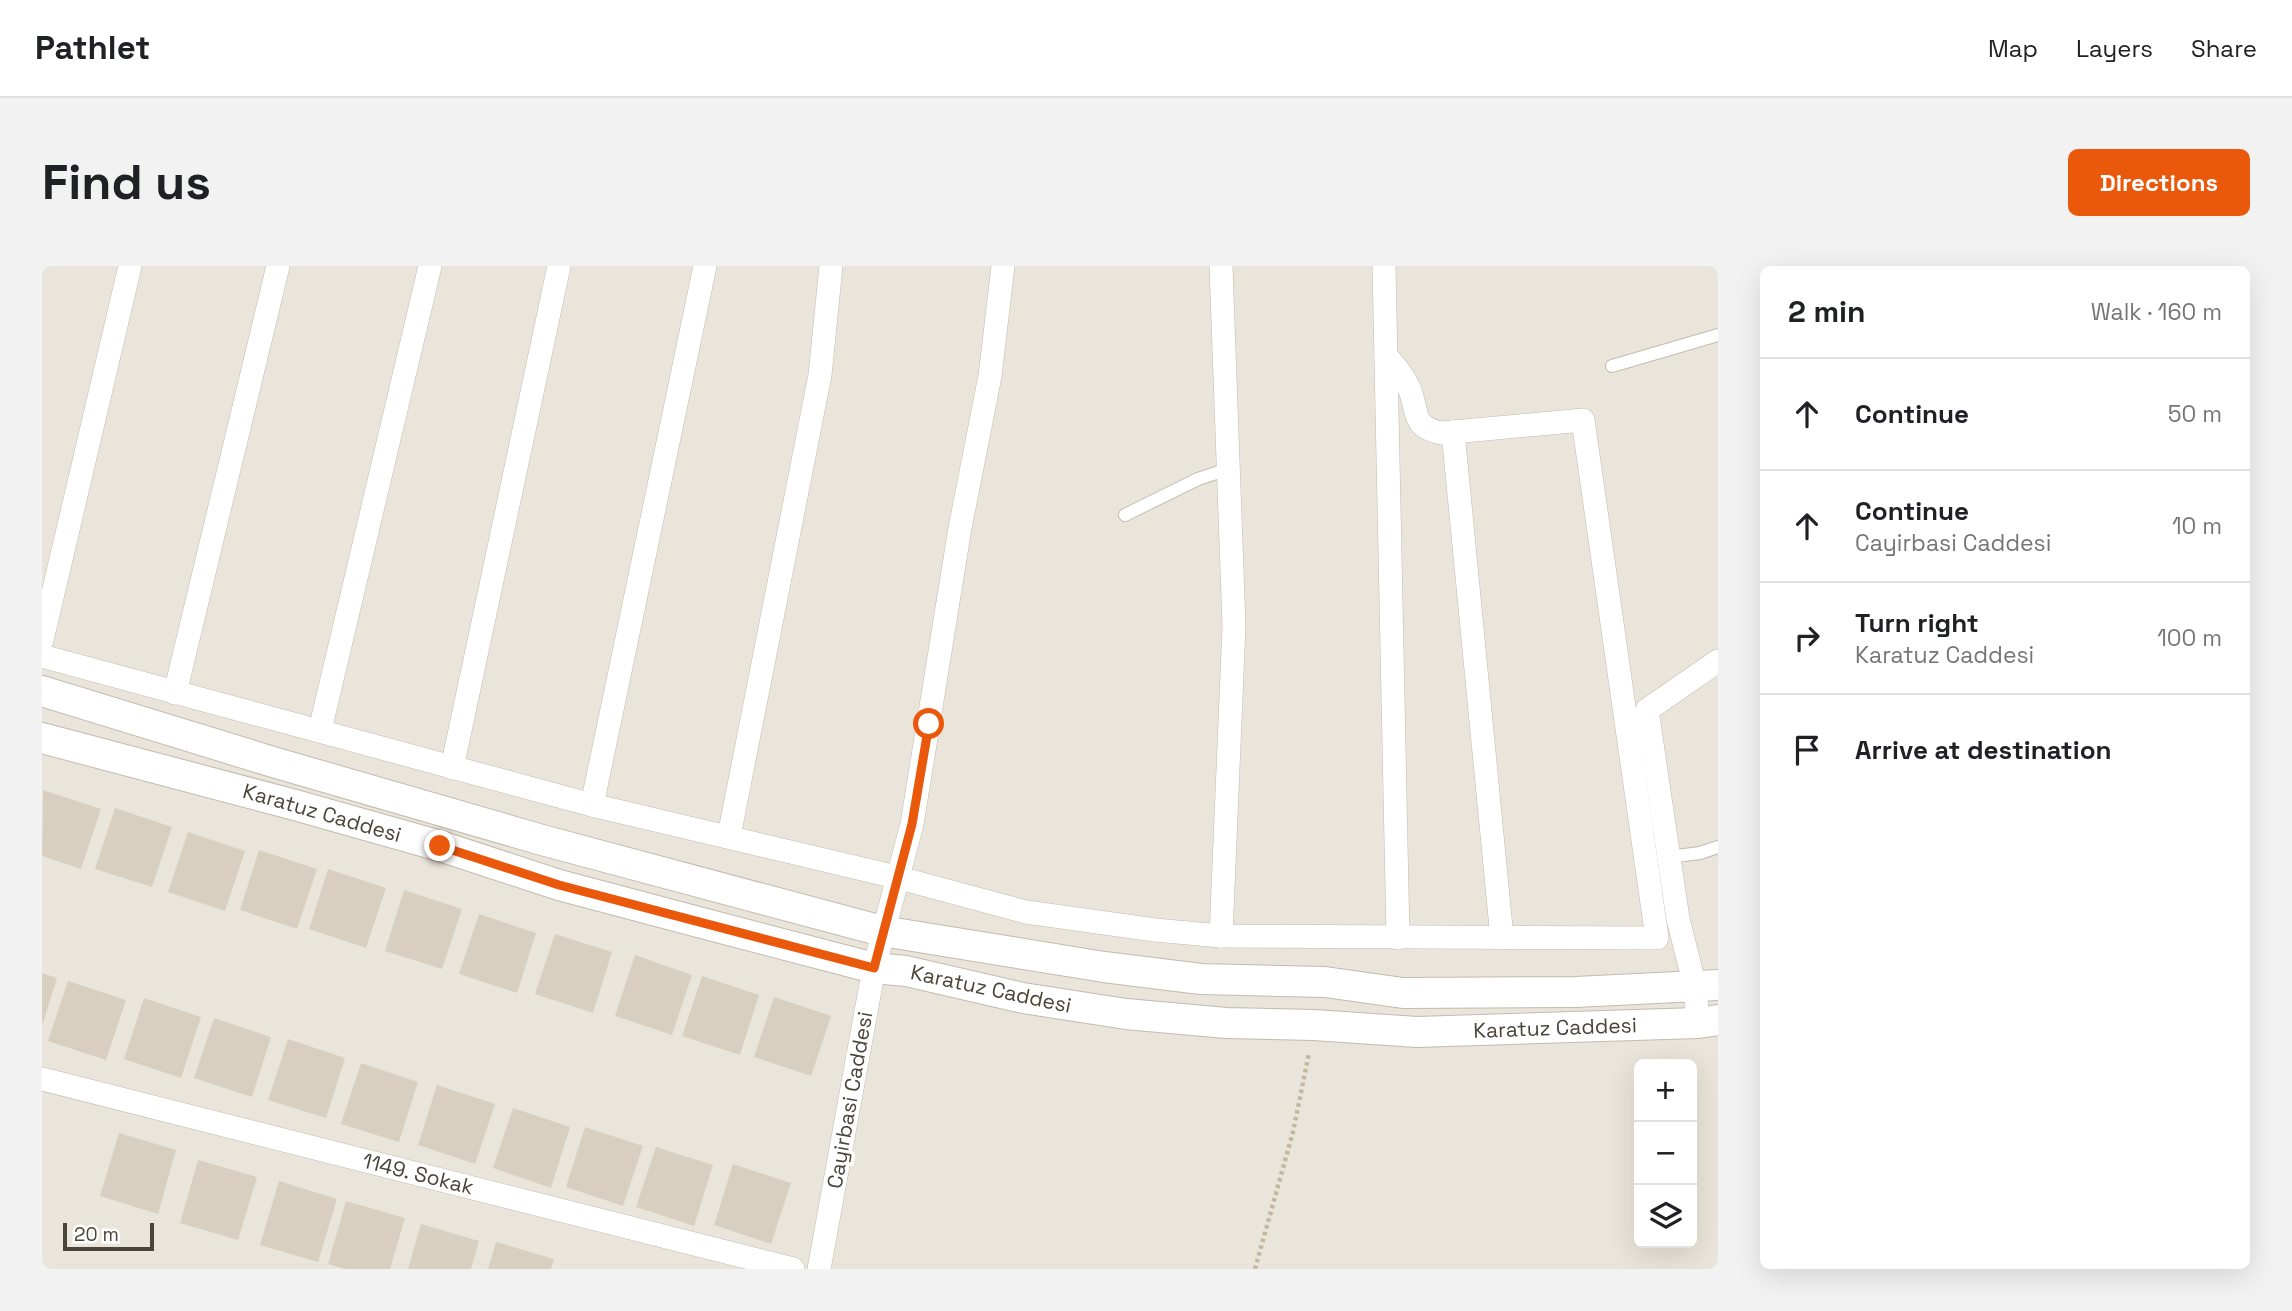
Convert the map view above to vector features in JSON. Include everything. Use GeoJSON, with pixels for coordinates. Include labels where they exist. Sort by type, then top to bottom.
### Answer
{"type":"FeatureCollection","features":[{"type":"Feature","properties":{"kind":"street"},"geometry":{"type":"LineString","coordinates":[[42,640],[130,266]]}},
{"type":"Feature","properties":{"kind":"street"},"geometry":{"type":"LineString","coordinates":[[175,694],[278,266]]}},
{"type":"Feature","properties":{"kind":"street"},"geometry":{"type":"LineString","coordinates":[[320,730],[430,266]]}},
{"type":"Feature","properties":{"kind":"street"},"geometry":{"type":"LineString","coordinates":[[452,768],[559,266]]}},
{"type":"Feature","properties":{"kind":"street"},"geometry":{"type":"LineString","coordinates":[[592,805],[705,266]]}},
{"type":"Feature","properties":{"kind":"street"},"geometry":{"type":"LineString","coordinates":[[729,836],[820,375],[831,266]]}},
{"type":"Feature","properties":{"kind":"street","name":"Cayirbasi Caddesi"},"geometry":{"type":"LineString","coordinates":[[819,1269],[874,968],[912,824],[960,528],[990,376],[1003,266]]}},
{"type":"Feature","properties":{"kind":"street"},"geometry":{"type":"LineString","coordinates":[[1221,266],[1234,626],[1221,936]]}},
{"type":"Feature","properties":{"kind":"street"},"geometry":{"type":"LineString","coordinates":[[1384,266],[1398,938]]}},
{"type":"Feature","properties":{"kind":"street"},"geometry":{"type":"LineString","coordinates":[[42,656],[592,805],[897,877],[1026,912],[1155,930],[1221,936],[1657,938],[1583,420],[1453,432],[1434,431],[1426,428],[1416,418],[1411,392],[1403,375],[1386,356]]}},
{"type":"Feature","properties":{"kind":"street"},"geometry":{"type":"LineString","coordinates":[[1453,432],[1502,938]]}},
{"type":"Feature","properties":{"kind":"street"},"geometry":{"type":"LineString","coordinates":[[1708,1022],[1707,986],[1678,919],[1647,710],[1718,661]]}},
{"type":"Feature","properties":{"kind":"street"},"geometry":{"type":"LineString","coordinates":[[42,691],[285,766],[542,840],[882,931],[1104,967],[1200,979],[1325,982],[1403,993],[1576,992],[1707,986]]}},
{"type":"Feature","properties":{"kind":"street","name":"Karatuz Caddesi"},"geometry":{"type":"LineString","coordinates":[[42,738],[440,846],[559,885],[874,968],[906,971],[1023,998],[1126,1014],[1226,1023],[1314,1025],[1416,1032],[1708,1022]]}},
{"type":"Feature","properties":{"kind":"street","name":"1149. Sokak"},"geometry":{"type":"LineString","coordinates":[[42,1079],[793,1269]]}},
{"type":"Feature","properties":{"kind":"lane"},"geometry":{"type":"LineString","coordinates":[[1612,366],[1718,335]]}},
{"type":"Feature","properties":{"kind":"lane"},"geometry":{"type":"LineString","coordinates":[[1125,514],[1198,479],[1228,469]]}},
{"type":"Feature","properties":{"kind":"lane"},"geometry":{"type":"LineString","coordinates":[[1669,857],[1700,853],[1718,847]]}},
{"type":"Feature","properties":{"kind":"path"},"geometry":{"type":"LineString","coordinates":[[1255,1269],[1293,1132],[1314,1025]]}},
{"type":"Feature","properties":{"kind":"shaded area"},"geometry":{"type":"Polygon","coordinates":[[[42,266],[1718,266],[1718,1269],[42,1269],[42,266]]]}},
{"type":"Feature","properties":{"kind":"building"},"geometry":{"type":"Polygon","coordinates":[[[43,790],[101,809],[81,869],[42,856],[43,790]]]}},
{"type":"Feature","properties":{"kind":"building"},"geometry":{"type":"Polygon","coordinates":[[[115,808],[172,827],[152,887],[95,869],[115,808]]]}},
{"type":"Feature","properties":{"kind":"building"},"geometry":{"type":"Polygon","coordinates":[[[188,832],[245,851],[225,911],[168,892],[188,832]]]}},
{"type":"Feature","properties":{"kind":"building"},"geometry":{"type":"Polygon","coordinates":[[[259,850],[317,869],[297,929],[240,910],[259,850]]]}},
{"type":"Feature","properties":{"kind":"building"},"geometry":{"type":"Polygon","coordinates":[[[328,869],[386,888],[366,948],[309,929],[328,869]]]}},
{"type":"Feature","properties":{"kind":"building"},"geometry":{"type":"Polygon","coordinates":[[[404,890],[462,909],[442,969],[385,951],[404,890]]]}},
{"type":"Feature","properties":{"kind":"building"},"geometry":{"type":"Polygon","coordinates":[[[479,914],[536,933],[517,993],[459,974],[479,914]]]}},
{"type":"Feature","properties":{"kind":"building"},"geometry":{"type":"Polygon","coordinates":[[[555,934],[612,952],[593,1013],[535,994],[555,934]]]}},
{"type":"Feature","properties":{"kind":"building"},"geometry":{"type":"Polygon","coordinates":[[[635,955],[692,975],[672,1035],[615,1016],[635,955]]]}},
{"type":"Feature","properties":{"kind":"building"},"geometry":{"type":"Polygon","coordinates":[[[42,973],[57,978],[43,1023],[42,1023],[42,973]]]}},
{"type":"Feature","properties":{"kind":"building"},"geometry":{"type":"Polygon","coordinates":[[[702,976],[759,995],[740,1055],[682,1036],[702,976]]]}},
{"type":"Feature","properties":{"kind":"building"},"geometry":{"type":"Polygon","coordinates":[[[68,981],[126,1000],[106,1060],[48,1041],[68,981]]]}},
{"type":"Feature","properties":{"kind":"building"},"geometry":{"type":"Polygon","coordinates":[[[774,997],[831,1016],[811,1076],[754,1057],[774,997]]]}},
{"type":"Feature","properties":{"kind":"building"},"geometry":{"type":"Polygon","coordinates":[[[144,998],[201,1017],[181,1078],[124,1059],[144,998]]]}},
{"type":"Feature","properties":{"kind":"building"},"geometry":{"type":"Polygon","coordinates":[[[214,1018],[271,1037],[252,1097],[194,1078],[214,1018]]]}},
{"type":"Feature","properties":{"kind":"building"},"geometry":{"type":"Polygon","coordinates":[[[288,1039],[345,1058],[326,1118],[268,1100],[288,1039]]]}},
{"type":"Feature","properties":{"kind":"building"},"geometry":{"type":"Polygon","coordinates":[[[361,1063],[418,1082],[399,1142],[341,1124],[361,1063]]]}},
{"type":"Feature","properties":{"kind":"building"},"geometry":{"type":"Polygon","coordinates":[[[437,1085],[495,1104],[475,1164],[418,1145],[437,1085]]]}},
{"type":"Feature","properties":{"kind":"building"},"geometry":{"type":"Polygon","coordinates":[[[513,1108],[570,1127],[551,1188],[493,1168],[513,1108]]]}},
{"type":"Feature","properties":{"kind":"building"},"geometry":{"type":"Polygon","coordinates":[[[585,1127],[643,1146],[623,1206],[566,1187],[585,1127]]]}},
{"type":"Feature","properties":{"kind":"building"},"geometry":{"type":"Polygon","coordinates":[[[119,1133],[176,1150],[158,1214],[100,1196],[119,1133]]]}},
{"type":"Feature","properties":{"kind":"building"},"geometry":{"type":"Polygon","coordinates":[[[656,1147],[713,1165],[694,1226],[636,1207],[656,1147]]]}},
{"type":"Feature","properties":{"kind":"building"},"geometry":{"type":"Polygon","coordinates":[[[198,1160],[257,1177],[238,1240],[180,1223],[198,1160]]]}},
{"type":"Feature","properties":{"kind":"building"},"geometry":{"type":"Polygon","coordinates":[[[733,1164],[791,1183],[771,1244],[714,1225],[733,1164]]]}},
{"type":"Feature","properties":{"kind":"building"},"geometry":{"type":"Polygon","coordinates":[[[279,1181],[337,1199],[318,1262],[260,1245],[279,1181]]]}},
{"type":"Feature","properties":{"kind":"building"},"geometry":{"type":"Polygon","coordinates":[[[346,1201],[405,1218],[390,1269],[345,1269],[328,1264],[346,1201]]]}},
{"type":"Feature","properties":{"kind":"building"},"geometry":{"type":"Polygon","coordinates":[[[421,1224],[479,1241],[471,1269],[408,1269],[421,1224]]]}},
{"type":"Feature","properties":{"kind":"building"},"geometry":{"type":"Polygon","coordinates":[[[496,1242],[554,1259],[551,1269],[488,1269],[496,1242]]]}},
{"type":"Feature","properties":{"kind":"route"},"geometry":{"type":"LineString","coordinates":[[440,846],[559,885],[874,968],[912,824],[929,724]]}}]}
